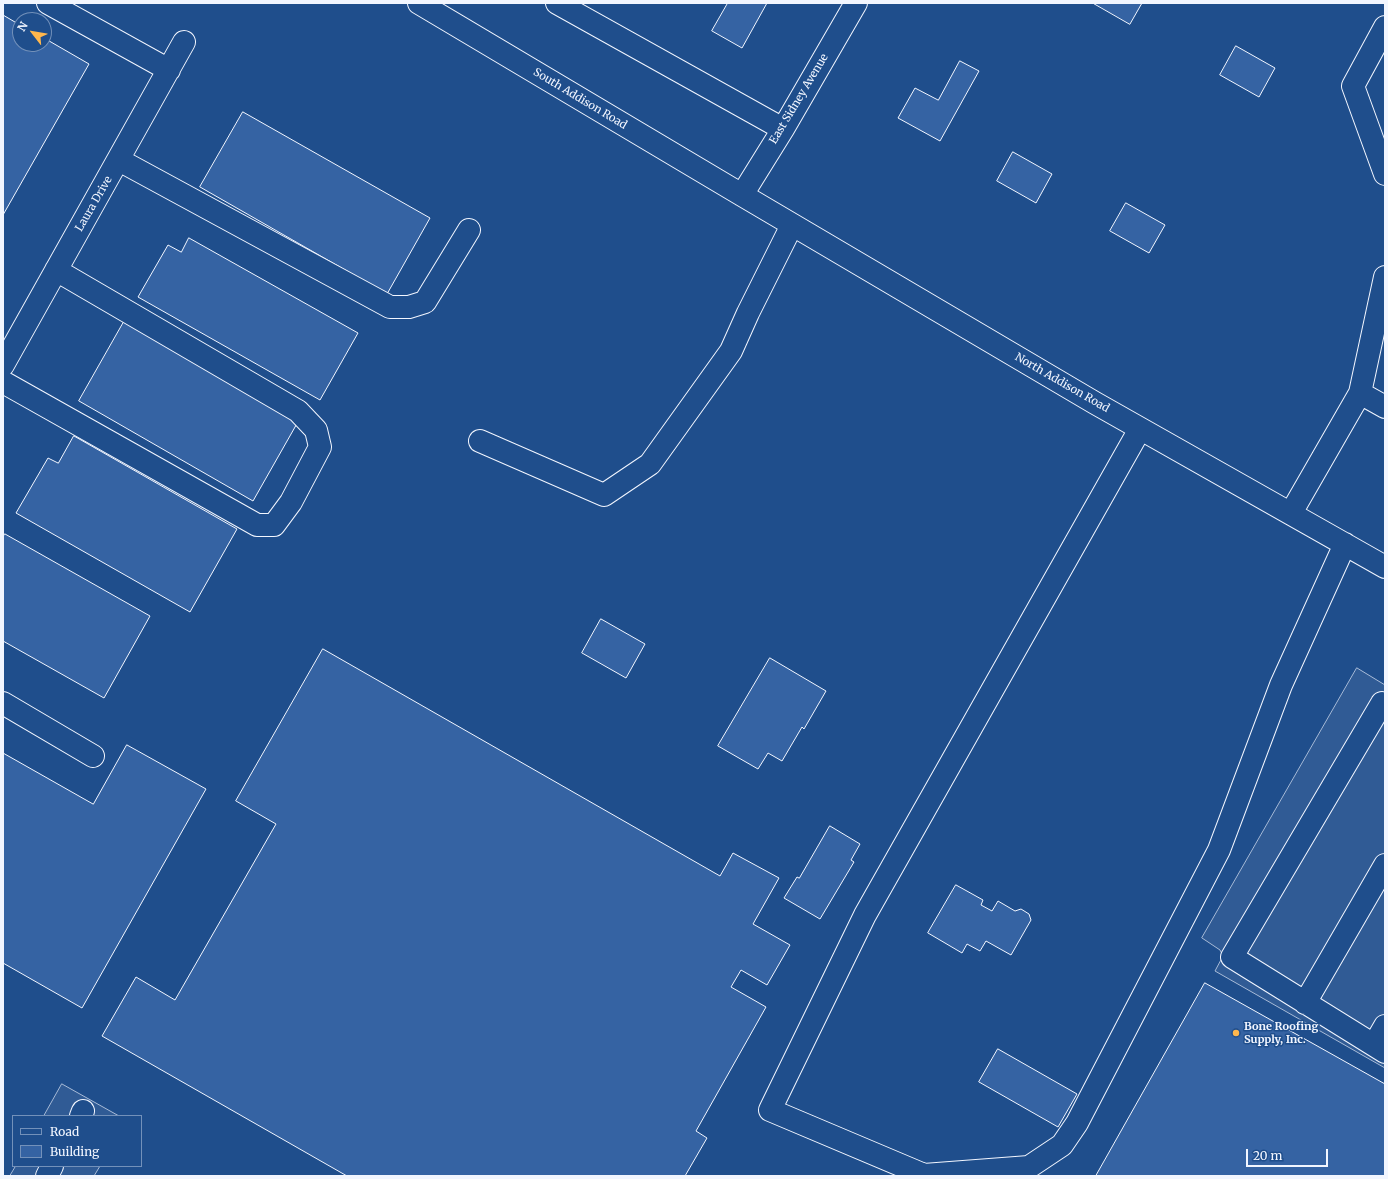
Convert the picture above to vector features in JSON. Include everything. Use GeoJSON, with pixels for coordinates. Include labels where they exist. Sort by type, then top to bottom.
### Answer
{"type":"FeatureCollection","features":[{"type":"Feature","properties":{"kind":"street"},"geometry":{"type":"LineString","coordinates":[[48,3],[169,70]]}},
{"type":"Feature","properties":{"kind":"street","name":"South Addison Road"},"geometry":{"type":"LineString","coordinates":[[419,3],[742,195]]}},
{"type":"Feature","properties":{"kind":"street"},"geometry":{"type":"LineString","coordinates":[[557,3],[783,129]]}},
{"type":"Feature","properties":{"kind":"street","name":"East Sidney Avenue"},"geometry":{"type":"LineString","coordinates":[[742,195],[783,129],[856,3]]}},
{"type":"Feature","properties":{"kind":"street"},"geometry":{"type":"LineString","coordinates":[[1385,27],[1353,86],[1385,174]]}},
{"type":"Feature","properties":{"kind":"street","name":"Laura Drive"},"geometry":{"type":"LineString","coordinates":[[6,352],[56,270],[184,42]]}},
{"type":"Feature","properties":{"kind":"street"},"geometry":{"type":"LineString","coordinates":[[119,160],[390,307],[409,307],[425,302],[469,230]]}},
{"type":"Feature","properties":{"kind":"street","name":"North Addison Road"},"geometry":{"type":"LineString","coordinates":[[742,195],[1140,429],[1385,567]]}},
{"type":"Feature","properties":{"kind":"street"},"geometry":{"type":"LineString","coordinates":[[480,440],[604,495],[650,464],[731,351],[748,312],[792,225]]}},
{"type":"Feature","properties":{"kind":"street"},"geometry":{"type":"LineString","coordinates":[[3,382],[257,525],[274,525],[291,502],[320,447],[316,430],[298,411],[56,270]]}},
{"type":"Feature","properties":{"kind":"street"},"geometry":{"type":"LineString","coordinates":[[1291,513],[1360,393],[1385,277]]}},
{"type":"Feature","properties":{"kind":"street"},"geometry":{"type":"LineString","coordinates":[[1360,393],[1385,407]]}},
{"type":"Feature","properties":{"kind":"street"},"geometry":{"type":"LineString","coordinates":[[1140,429],[865,915],[770,1110],[924,1176],[1029,1167],[1062,1145],[1077,1123],[1219,850],[1281,685],[1345,544]]}},
{"type":"Feature","properties":{"kind":"street"},"geometry":{"type":"LineString","coordinates":[[3,703],[93,756]]}},
{"type":"Feature","properties":{"kind":"street"},"geometry":{"type":"LineString","coordinates":[[1385,704],[1382,703],[1232,957],[1380,1048],[1385,1026]]}},
{"type":"Feature","properties":{"kind":"street"},"geometry":{"type":"LineString","coordinates":[[1305,1003],[1385,865]]}},
{"type":"Feature","properties":{"kind":"street"},"geometry":{"type":"LineString","coordinates":[[47,1176],[52,1167]]}},
{"type":"Feature","properties":{"kind":"shaded area"},"geometry":{"type":"Polygon","coordinates":[[[1357,668],[1385,685],[1385,1068],[1215,971],[1223,956],[1220,950],[1202,938],[1357,668]]]}},
{"type":"Feature","properties":{"kind":"shaded area"},"geometry":{"type":"Polygon","coordinates":[[[62,1084],[117,1115],[45,1115],[62,1084]]]}},
{"type":"Feature","properties":{"kind":"shaded area"},"geometry":{"type":"Polygon","coordinates":[[[15,1167],[99,1167],[94,1176],[10,1176],[15,1167]]]}},
{"type":"Feature","properties":{"kind":"building"},"geometry":{"type":"Polygon","coordinates":[[[728,3],[767,3],[742,48],[712,31],[728,3]]]}},
{"type":"Feature","properties":{"kind":"building"},"geometry":{"type":"Polygon","coordinates":[[[1093,3],[1142,3],[1130,24],[1093,3]]]}},
{"type":"Feature","properties":{"kind":"building"},"geometry":{"type":"Polygon","coordinates":[[[3,15],[12,20],[12,52],[52,52],[52,43],[89,64],[3,215],[3,15]]]}},
{"type":"Feature","properties":{"kind":"building"},"geometry":{"type":"Polygon","coordinates":[[[1236,46],[1275,68],[1259,97],[1220,75],[1236,46]]]}},
{"type":"Feature","properties":{"kind":"building"},"geometry":{"type":"Polygon","coordinates":[[[960,61],[979,71],[940,141],[898,118],[915,88],[938,100],[960,61]]]}},
{"type":"Feature","properties":{"kind":"building"},"geometry":{"type":"Polygon","coordinates":[[[243,112],[430,218],[387,294],[200,187],[243,112]]]}},
{"type":"Feature","properties":{"kind":"building"},"geometry":{"type":"Polygon","coordinates":[[[1013,152],[1052,174],[1036,203],[997,181],[1013,152]]]}},
{"type":"Feature","properties":{"kind":"building"},"geometry":{"type":"Polygon","coordinates":[[[1126,203],[1165,225],[1149,253],[1110,231],[1126,203]]]}},
{"type":"Feature","properties":{"kind":"building"},"geometry":{"type":"Polygon","coordinates":[[[189,238],[358,333],[320,400],[138,297],[168,245],[181,252],[189,238]]]}},
{"type":"Feature","properties":{"kind":"building"},"geometry":{"type":"Polygon","coordinates":[[[125,320],[299,420],[253,501],[79,401],[125,320]]]}},
{"type":"Feature","properties":{"kind":"building"},"geometry":{"type":"Polygon","coordinates":[[[74,436],[237,529],[190,612],[16,513],[48,458],[58,463],[74,436]]]}},
{"type":"Feature","properties":{"kind":"building"},"geometry":{"type":"Polygon","coordinates":[[[5,534],[150,616],[104,698],[3,641],[3,537],[5,534]]]}},
{"type":"Feature","properties":{"kind":"building"},"geometry":{"type":"Polygon","coordinates":[[[601,619],[645,644],[626,678],[582,653],[601,619]]]}},
{"type":"Feature","properties":{"kind":"building"},"geometry":{"type":"Polygon","coordinates":[[[323,649],[720,876],[733,853],[779,878],[753,924],[790,945],[767,985],[741,970],[731,987],[766,1007],[696,1131],[707,1138],[685,1176],[347,1176],[102,1036],[136,977],[175,1000],[276,824],[236,801],[323,649]]]}},
{"type":"Feature","properties":{"kind":"building"},"geometry":{"type":"Polygon","coordinates":[[[770,658],[826,691],[804,729],[802,727],[782,761],[768,753],[758,769],[718,746],[770,658]]]}},
{"type":"Feature","properties":{"kind":"building"},"geometry":{"type":"Polygon","coordinates":[[[127,745],[206,789],[82,1008],[3,963],[3,753],[93,804],[127,745]]]}},
{"type":"Feature","properties":{"kind":"building"},"geometry":{"type":"Polygon","coordinates":[[[830,826],[860,844],[851,860],[854,862],[820,919],[784,898],[797,877],[799,878],[830,826]]]}},
{"type":"Feature","properties":{"kind":"building"},"geometry":{"type":"Polygon","coordinates":[[[956,885],[983,900],[981,905],[992,911],[998,901],[1015,911],[1021,909],[1029,914],[1031,920],[1011,955],[986,941],[980,951],[967,944],[962,953],[928,933],[956,885]]]}},
{"type":"Feature","properties":{"kind":"building","name":"Bone Roofing Supply, Inc."},"geometry":{"type":"Polygon","coordinates":[[[1205,983],[1385,1084],[1385,1176],[1096,1176],[1205,983]]]}},
{"type":"Feature","properties":{"kind":"building"},"geometry":{"type":"Polygon","coordinates":[[[998,1049],[1077,1094],[1058,1127],[979,1082],[998,1049]]]}},
{"type":"Feature","properties":{"kind":"place","name":"Bone Roofing Supply, Inc."},"geometry":{"type":"Point","coordinates":[1236,1033]}}]}
